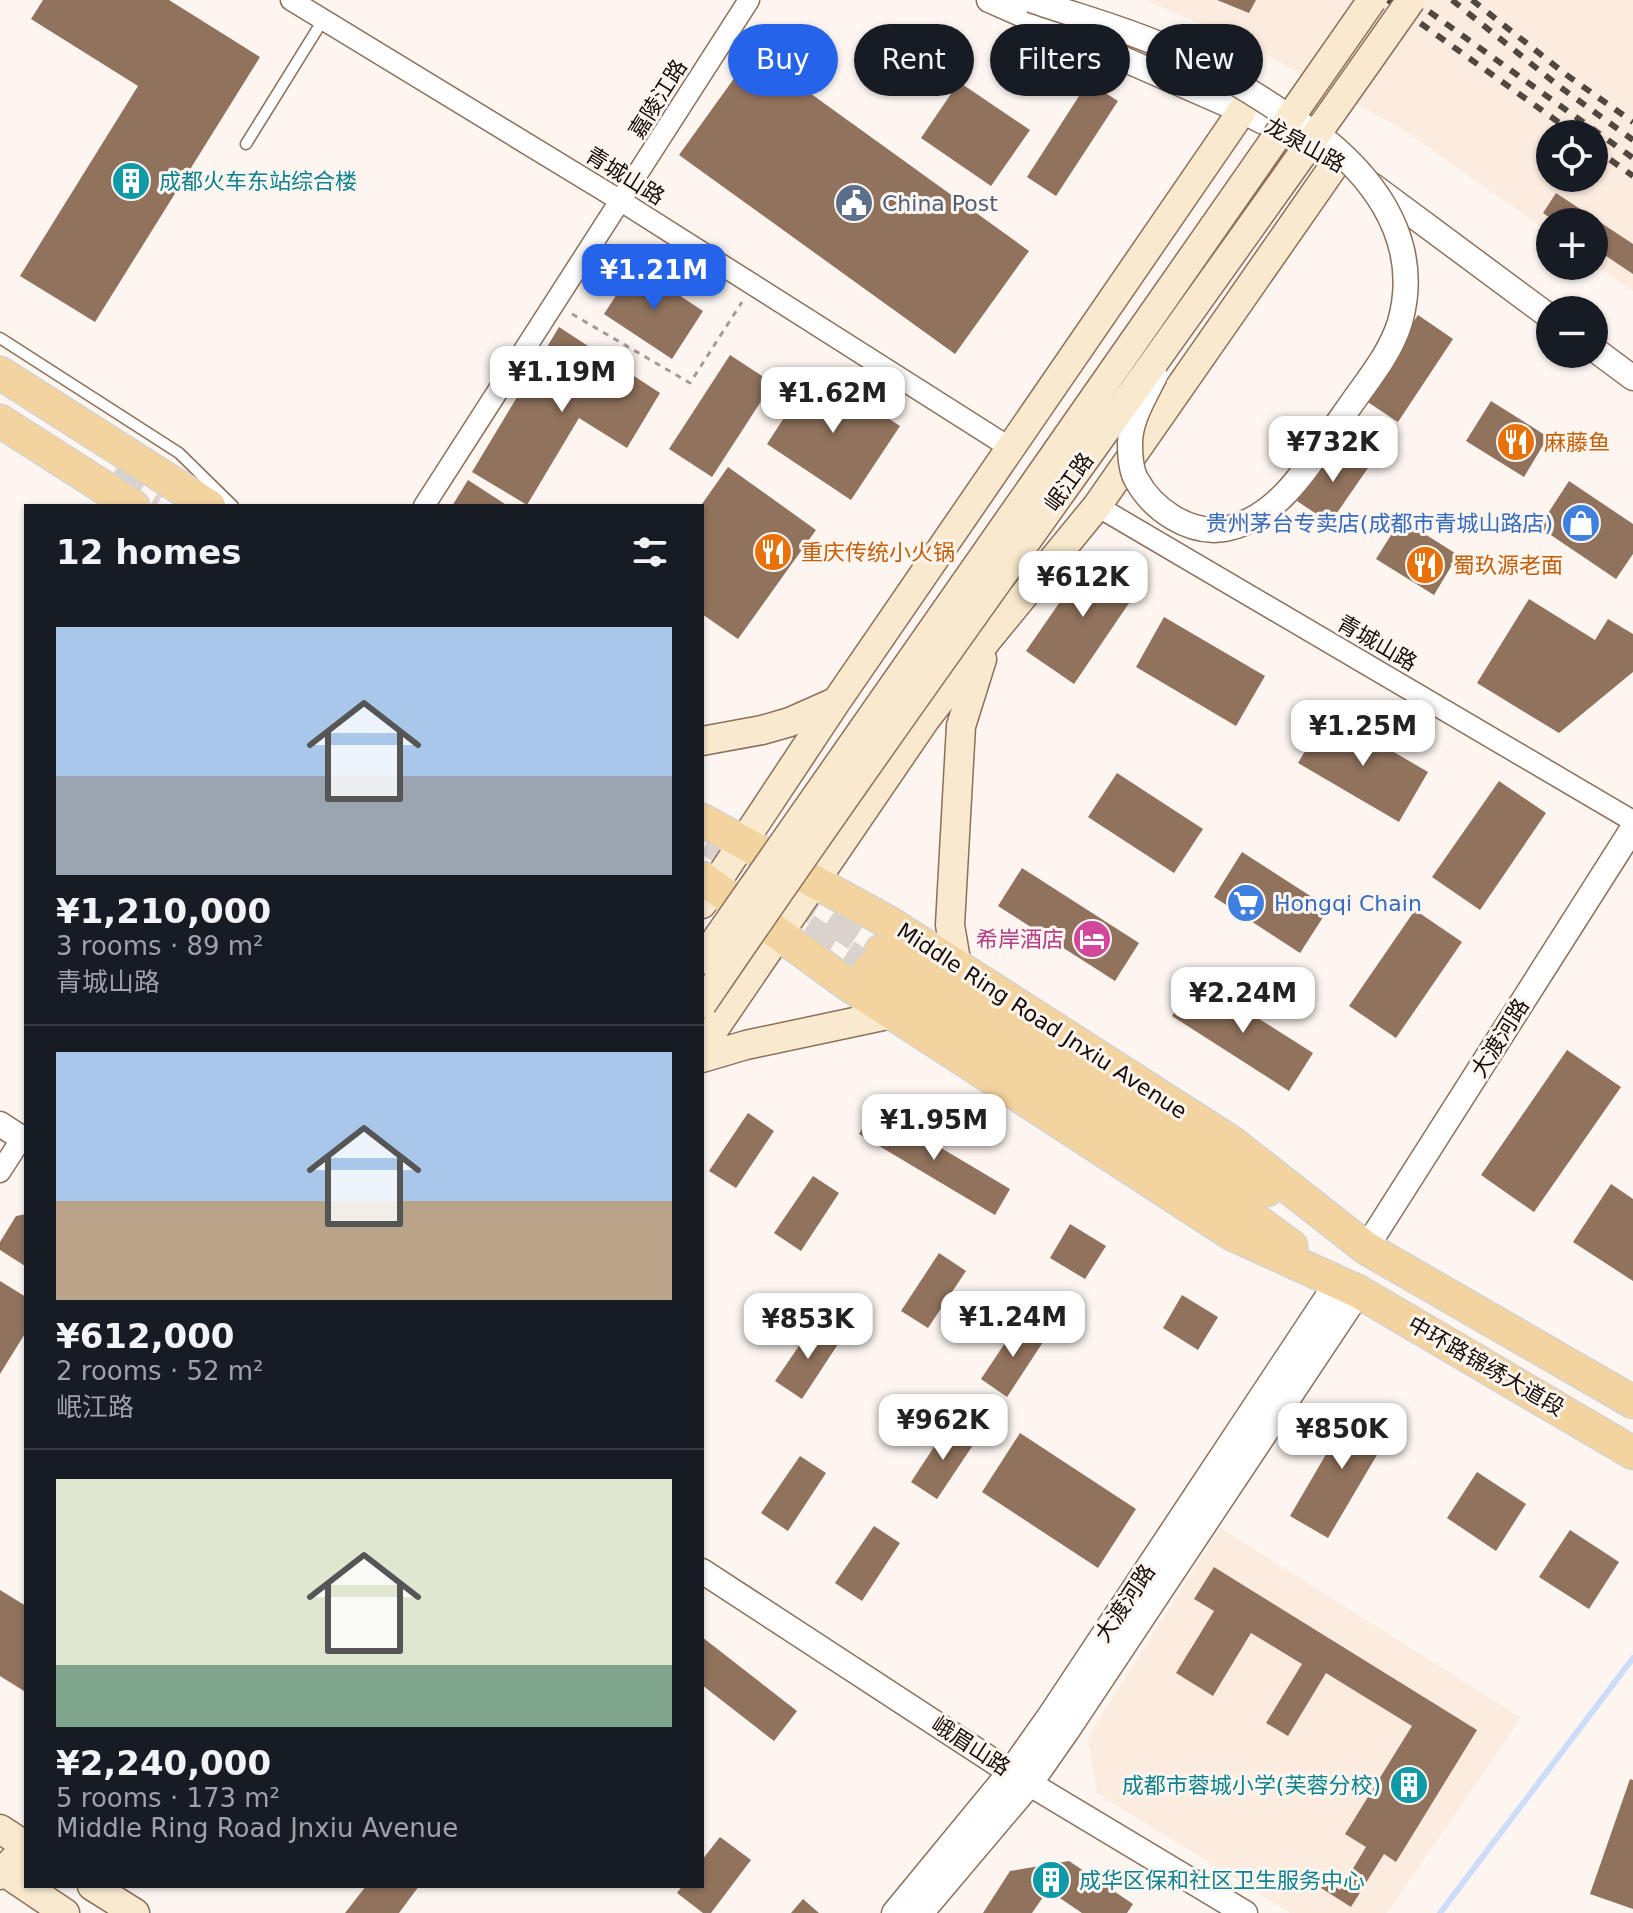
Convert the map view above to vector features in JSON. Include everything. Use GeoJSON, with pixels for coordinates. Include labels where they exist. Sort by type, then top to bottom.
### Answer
{"type":"FeatureCollection","features":[{"type":"Feature","properties":{"kind":"main road","name":"岷江路"},"geometry":{"type":"LineString","coordinates":[[704,957],[1372,0]]}},
{"type":"Feature","properties":{"kind":"main road","name":"岷江路"},"geometry":{"type":"LineString","coordinates":[[704,1001],[812,842],[1411,0]]}},
{"type":"Feature","properties":{"kind":"main road"},"geometry":{"type":"LineString","coordinates":[[1242,111],[836,702],[743,843],[706,889],[778,933],[892,1014],[1232,1234],[1349,1286]]}},
{"type":"Feature","properties":{"kind":"main road","name":"岷江路"},"geometry":{"type":"LineString","coordinates":[[704,1044],[925,720],[1097,506],[1338,160]]}},
{"type":"Feature","properties":{"kind":"main road"},"geometry":{"type":"LineString","coordinates":[[0,373],[206,504]]}},
{"type":"Feature","properties":{"kind":"main road"},"geometry":{"type":"LineString","coordinates":[[0,421],[130,504]]}},
{"type":"Feature","properties":{"kind":"main road"},"geometry":{"type":"LineString","coordinates":[[957,966],[950,925],[961,726],[988,639]]}},
{"type":"Feature","properties":{"kind":"main road"},"geometry":{"type":"LineString","coordinates":[[704,741],[790,722],[836,702]]}},
{"type":"Feature","properties":{"kind":"main road","name":"Middle Ring Road Jnxiu Avenue"},"geometry":{"type":"LineString","coordinates":[[704,821],[888,922],[1231,1142],[1366,1248]]}},
{"type":"Feature","properties":{"kind":"main road"},"geometry":{"type":"LineString","coordinates":[[1349,1286],[875,960],[1366,1248]]}},
{"type":"Feature","properties":{"kind":"main road"},"geometry":{"type":"LineString","coordinates":[[704,1057],[760,1042],[892,1014]]}},
{"type":"Feature","properties":{"kind":"main road","name":"中环路锦绣大道段"},"geometry":{"type":"LineString","coordinates":[[1366,1248],[1633,1402]]}},
{"type":"Feature","properties":{"kind":"main road","name":"中环路锦绣大道段"},"geometry":{"type":"LineString","coordinates":[[1349,1286],[1633,1453]]}},
{"type":"Feature","properties":{"kind":"main road"},"geometry":{"type":"LineString","coordinates":[[0,1829],[24,1845]]}},
{"type":"Feature","properties":{"kind":"main road"},"geometry":{"type":"LineString","coordinates":[[24,1848],[1,1872],[24,1887]]}},
{"type":"Feature","properties":{"kind":"main road"},"geometry":{"type":"LineString","coordinates":[[26,1888],[50,1903]]}},
{"type":"Feature","properties":{"kind":"main road"},"geometry":{"type":"LineString","coordinates":[[95,1888],[135,1913]]}},
{"type":"Feature","properties":{"kind":"street","name":"嘉陵江路"},"geometry":{"type":"LineString","coordinates":[[425,504],[749,0]]}},
{"type":"Feature","properties":{"kind":"street","name":"龙泉山路"},"geometry":{"type":"LineString","coordinates":[[989,0],[1242,111],[1338,160],[1536,307]]}},
{"type":"Feature","properties":{"kind":"street"},"geometry":{"type":"LineString","coordinates":[[1031,0],[1165,46],[1252,92],[1336,149],[1377,190],[1393,220],[1404,258],[1405,293],[1399,324],[1375,371],[1297,480],[1263,515],[1224,529],[1194,527],[1172,518],[1149,497],[1134,476],[1129,442],[1135,418],[1176,333]]}},
{"type":"Feature","properties":{"kind":"street","name":"青城山路"},"geometry":{"type":"LineString","coordinates":[[308,7],[1012,449]]}},
{"type":"Feature","properties":{"kind":"street"},"geometry":{"type":"LineString","coordinates":[[1608,359],[1633,378]]}},
{"type":"Feature","properties":{"kind":"street","name":"青城山路"},"geometry":{"type":"LineString","coordinates":[[1097,506],[1633,821]]}},
{"type":"Feature","properties":{"kind":"street","name":"大渡河路"},"geometry":{"type":"LineString","coordinates":[[1366,1248],[1633,828]]}},
{"type":"Feature","properties":{"kind":"street"},"geometry":{"type":"LineString","coordinates":[[0,1124],[24,1140],[0,1172]]}},
{"type":"Feature","properties":{"kind":"street","name":"大渡河路"},"geometry":{"type":"LineString","coordinates":[[921,1913],[1020,1778],[1051,1714],[1349,1286]]}},
{"type":"Feature","properties":{"kind":"street","name":"峨眉山路"},"geometry":{"type":"LineString","coordinates":[[704,1572],[1020,1778],[1245,1913]]}},
{"type":"Feature","properties":{"kind":"street","name":"大渡河路"},"geometry":{"type":"LineString","coordinates":[[894,1913],[1020,1778]]}},
{"type":"Feature","properties":{"kind":"lane"},"geometry":{"type":"LineString","coordinates":[[246,144],[308,7]]}},
{"type":"Feature","properties":{"kind":"lane"},"geometry":{"type":"LineString","coordinates":[[0,338],[179,453],[231,504]]}},
{"type":"Feature","properties":{"kind":"path"},"geometry":{"type":"LineString","coordinates":[[555,304],[690,383],[753,285]]}},
{"type":"Feature","properties":{"kind":"shaded area"},"geometry":{"type":"Polygon","coordinates":[[[1145,0],[1633,0],[1633,291],[1608,274],[1608,208],[1536,208],[1536,223],[1404,130],[1263,53],[1263,24],[1201,24],[1145,0]]]}},
{"type":"Feature","properties":{"kind":"shaded area"},"geometry":{"type":"Polygon","coordinates":[[[1220,1528],[1521,1718],[1387,1913],[1291,1913],[1097,1793],[1088,1737],[1220,1528]]]}},
{"type":"Feature","properties":{"kind":"building","name":"成都火车东站综合楼"},"geometry":{"type":"Polygon","coordinates":[[[43,0],[169,0],[260,57],[95,322],[20,276],[138,86],[31,19],[43,0]]]}},
{"type":"Feature","properties":{"kind":"building"},"geometry":{"type":"Polygon","coordinates":[[[1217,0],[1256,0],[1249,13],[1217,0]]]}},
{"type":"Feature","properties":{"kind":"building","name":"China Post"},"geometry":{"type":"Polygon","coordinates":[[[728,87],[728,96],[814,96],[1029,251],[955,354],[679,155],[728,87]]]}},
{"type":"Feature","properties":{"kind":"building","name":"China Post"},"geometry":{"type":"Polygon","coordinates":[[[974,92],[1030,130],[991,186],[921,138],[950,96],[974,96],[974,92]]]}},
{"type":"Feature","properties":{"kind":"building"},"geometry":{"type":"Polygon","coordinates":[[[1079,96],[1110,96],[1118,101],[1056,196],[1027,177],[1079,96]]]}},
{"type":"Feature","properties":{"kind":"building"},"geometry":{"type":"Polygon","coordinates":[[[1556,193],[1579,208],[1546,208],[1556,193]]]}},
{"type":"Feature","properties":{"kind":"building"},"geometry":{"type":"Polygon","coordinates":[[[1608,227],[1633,244],[1633,274],[1608,257],[1608,227]]]}},
{"type":"Feature","properties":{"kind":"building"},"geometry":{"type":"Polygon","coordinates":[[[635,266],[703,311],[672,359],[604,314],[635,266]]]}},
{"type":"Feature","properties":{"kind":"building"},"geometry":{"type":"Polygon","coordinates":[[[1418,315],[1453,339],[1398,422],[1363,399],[1418,315]]]}},
{"type":"Feature","properties":{"kind":"building"},"geometry":{"type":"Polygon","coordinates":[[[559,327],[660,393],[627,448],[579,418],[528,504],[472,472],[559,327]]]}},
{"type":"Feature","properties":{"kind":"building"},"geometry":{"type":"Polygon","coordinates":[[[730,355],[773,383],[712,477],[669,449],[730,355]]]}},
{"type":"Feature","properties":{"kind":"building"},"geometry":{"type":"Polygon","coordinates":[[[815,370],[900,426],[851,500],[767,444],[815,370]]]}},
{"type":"Feature","properties":{"kind":"building"},"geometry":{"type":"Polygon","coordinates":[[[1491,401],[1548,437],[1524,477],[1466,441],[1491,401]]]}},
{"type":"Feature","properties":{"kind":"building"},"geometry":{"type":"Polygon","coordinates":[[[1335,445],[1368,468],[1330,523],[1297,501],[1335,445]]]}},
{"type":"Feature","properties":{"kind":"building"},"geometry":{"type":"Polygon","coordinates":[[[728,467],[816,530],[738,639],[704,615],[702,504],[728,467]]]}},
{"type":"Feature","properties":{"kind":"building"},"geometry":{"type":"Polygon","coordinates":[[[468,480],[505,504],[453,504],[468,480]]]}},
{"type":"Feature","properties":{"kind":"building"},"geometry":{"type":"Polygon","coordinates":[[[1569,481],[1633,524],[1633,554],[1616,579],[1539,527],[1569,481]]]}},
{"type":"Feature","properties":{"kind":"building"},"geometry":{"type":"Polygon","coordinates":[[[1401,519],[1458,555],[1434,595],[1376,559],[1401,519]]]}},
{"type":"Feature","properties":{"kind":"building"},"geometry":{"type":"Polygon","coordinates":[[[1093,554],[1140,587],[1074,684],[1026,651],[1093,554]]]}},
{"type":"Feature","properties":{"kind":"building"},"geometry":{"type":"Polygon","coordinates":[[[1529,599],[1595,640],[1608,619],[1633,634],[1633,672],[1559,733],[1477,683],[1529,599]]]}},
{"type":"Feature","properties":{"kind":"building"},"geometry":{"type":"Polygon","coordinates":[[[1164,617],[1265,676],[1236,726],[1136,667],[1164,617]]]}},
{"type":"Feature","properties":{"kind":"building"},"geometry":{"type":"Polygon","coordinates":[[[1327,713],[1428,772],[1399,822],[1298,763],[1327,713]]]}},
{"type":"Feature","properties":{"kind":"building"},"geometry":{"type":"Polygon","coordinates":[[[1117,773],[1203,829],[1174,873],[1088,817],[1117,773]]]}},
{"type":"Feature","properties":{"kind":"building"},"geometry":{"type":"Polygon","coordinates":[[[1499,781],[1546,813],[1480,910],[1432,877],[1499,781]]]}},
{"type":"Feature","properties":{"kind":"building"},"geometry":{"type":"Polygon","coordinates":[[[1242,852],[1329,908],[1300,953],[1214,897],[1242,852]]]}},
{"type":"Feature","properties":{"kind":"building"},"geometry":{"type":"Polygon","coordinates":[[[1022,868],[1139,943],[1115,981],[998,906],[1022,868]]]}},
{"type":"Feature","properties":{"kind":"building"},"geometry":{"type":"Polygon","coordinates":[[[1415,910],[1462,942],[1396,1038],[1349,1006],[1415,910]]]}},
{"type":"Feature","properties":{"kind":"building"},"geometry":{"type":"Polygon","coordinates":[[[1196,979],[1313,1053],[1289,1091],[1172,1016],[1196,979]]]}},
{"type":"Feature","properties":{"kind":"building"},"geometry":{"type":"Polygon","coordinates":[[[1567,1050],[1621,1087],[1534,1212],[1481,1175],[1567,1050]]]}},
{"type":"Feature","properties":{"kind":"building"},"geometry":{"type":"Polygon","coordinates":[[[874,1108],[1010,1189],[995,1215],[859,1134],[874,1108]]]}},
{"type":"Feature","properties":{"kind":"building"},"geometry":{"type":"Polygon","coordinates":[[[748,1113],[774,1131],[736,1188],[709,1171],[748,1113]]]}},
{"type":"Feature","properties":{"kind":"building"},"geometry":{"type":"Polygon","coordinates":[[[813,1176],[839,1193],[801,1251],[774,1233],[813,1176]]]}},
{"type":"Feature","properties":{"kind":"building"},"geometry":{"type":"Polygon","coordinates":[[[1611,1184],[1633,1199],[1633,1281],[1573,1242],[1611,1184]]]}},
{"type":"Feature","properties":{"kind":"building"},"geometry":{"type":"Polygon","coordinates":[[[24,1214],[24,1265],[0,1250],[0,1242],[16,1216],[24,1214]]]}},
{"type":"Feature","properties":{"kind":"building"},"geometry":{"type":"Polygon","coordinates":[[[1070,1224],[1106,1246],[1085,1279],[1050,1258],[1070,1224]]]}},
{"type":"Feature","properties":{"kind":"building"},"geometry":{"type":"Polygon","coordinates":[[[939,1253],[966,1271],[928,1328],[901,1311],[939,1253]]]}},
{"type":"Feature","properties":{"kind":"building"},"geometry":{"type":"Polygon","coordinates":[[[0,1281],[24,1296],[24,1335],[0,1374],[0,1281]]]}},
{"type":"Feature","properties":{"kind":"building"},"geometry":{"type":"Polygon","coordinates":[[[1182,1295],[1218,1317],[1198,1350],[1163,1328],[1182,1295]]]}},
{"type":"Feature","properties":{"kind":"building"},"geometry":{"type":"Polygon","coordinates":[[[1019,1322],[1045,1339],[1007,1397],[981,1379],[1019,1322]]]}},
{"type":"Feature","properties":{"kind":"building"},"geometry":{"type":"Polygon","coordinates":[[[814,1324],[840,1341],[802,1399],[775,1381],[814,1324]]]}},
{"type":"Feature","properties":{"kind":"building"},"geometry":{"type":"Polygon","coordinates":[[[1356,1403],[1394,1426],[1328,1538],[1290,1516],[1356,1403]]]}},
{"type":"Feature","properties":{"kind":"building"},"geometry":{"type":"Polygon","coordinates":[[[949,1424],[975,1442],[937,1499],[911,1482],[949,1424]]]}},
{"type":"Feature","properties":{"kind":"building"},"geometry":{"type":"Polygon","coordinates":[[[1020,1433],[1136,1509],[1098,1568],[982,1492],[1020,1433]]]}},
{"type":"Feature","properties":{"kind":"building"},"geometry":{"type":"Polygon","coordinates":[[[800,1456],[826,1473],[788,1531],[761,1513],[800,1456]]]}},
{"type":"Feature","properties":{"kind":"building"},"geometry":{"type":"Polygon","coordinates":[[[1477,1472],[1526,1504],[1496,1551],[1447,1518],[1477,1472]]]}},
{"type":"Feature","properties":{"kind":"building"},"geometry":{"type":"Polygon","coordinates":[[[874,1526],[900,1543],[862,1601],[835,1583],[874,1526]]]}},
{"type":"Feature","properties":{"kind":"building"},"geometry":{"type":"Polygon","coordinates":[[[1570,1530],[1619,1562],[1589,1609],[1539,1577],[1570,1530]]]}},
{"type":"Feature","properties":{"kind":"building","name":"成都市蓉城小学(芙蓉分校)"},"geometry":{"type":"Polygon","coordinates":[[[1214,1567],[1477,1730],[1396,1862],[1384,1854],[1351,1907],[1321,1888],[1326,1881],[1340,1890],[1366,1847],[1345,1834],[1412,1726],[1326,1673],[1288,1736],[1266,1723],[1302,1664],[1251,1633],[1213,1696],[1176,1673],[1214,1611],[1194,1599],[1214,1567]]]}},
{"type":"Feature","properties":{"kind":"building"},"geometry":{"type":"Polygon","coordinates":[[[0,1590],[24,1605],[24,1691],[0,1676],[0,1590]]]}},
{"type":"Feature","properties":{"kind":"building"},"geometry":{"type":"Polygon","coordinates":[[[704,1639],[797,1711],[774,1741],[704,1687],[704,1639]]]}},
{"type":"Feature","properties":{"kind":"building"},"geometry":{"type":"Polygon","coordinates":[[[1630,1779],[1633,1780],[1633,1909],[1590,1894],[1630,1779]]]}},
{"type":"Feature","properties":{"kind":"building"},"geometry":{"type":"Polygon","coordinates":[[[720,1837],[751,1860],[711,1913],[703,1913],[677,1893],[681,1888],[704,1888],[704,1857],[720,1837]]]}},
{"type":"Feature","properties":{"kind":"building","name":"成华区保和社区卫生服务中心"},"geometry":{"type":"Polygon","coordinates":[[[1069,1861],[1133,1904],[1127,1913],[1082,1913],[1048,1890],[1032,1913],[983,1913],[1010,1871],[1069,1861]]]}},
{"type":"Feature","properties":{"kind":"building"},"geometry":{"type":"Polygon","coordinates":[[[364,1888],[418,1888],[399,1913],[345,1913],[364,1888]]]}},
{"type":"Feature","properties":{"kind":"building"},"geometry":{"type":"Polygon","coordinates":[[[803,1899],[819,1913],[791,1913],[803,1899]]]}},
{"type":"Feature","properties":{"kind":"waterway"},"geometry":{"type":"LineString","coordinates":[[1440,1913],[1633,1658]]}},
{"type":"Feature","properties":{"kind":"tunnel"},"geometry":{"type":"LineString","coordinates":[[111,477],[153,504]]}},
{"type":"Feature","properties":{"kind":"tunnel"},"geometry":{"type":"LineString","coordinates":[[709,840],[881,951]]}},
{"type":"Feature","properties":{"kind":"tunnel"},"geometry":{"type":"LineString","coordinates":[[765,903],[869,970]]}},
{"type":"Feature","properties":{"kind":"railway"},"geometry":{"type":"LineString","coordinates":[[1388,0],[1555,120]]}},
{"type":"Feature","properties":{"kind":"railway"},"geometry":{"type":"LineString","coordinates":[[1413,0],[1633,158]]}},
{"type":"Feature","properties":{"kind":"railway"},"geometry":{"type":"LineString","coordinates":[[1452,0],[1560,87],[1633,140]]}},
{"type":"Feature","properties":{"kind":"railway"},"geometry":{"type":"LineString","coordinates":[[1472,0],[1568,76],[1633,122]]}},
{"type":"Feature","properties":{"kind":"railway"},"geometry":{"type":"LineString","coordinates":[[1608,158],[1633,176]]}},
{"type":"Feature","properties":{"kind":"place","name":"成都火车东站综合楼"},"geometry":{"type":"Point","coordinates":[131,181]}},
{"type":"Feature","properties":{"kind":"place","name":"China Post"},"geometry":{"type":"Point","coordinates":[854,203]}},
{"type":"Feature","properties":{"kind":"place","name":"麻藤鱼"},"geometry":{"type":"Point","coordinates":[1516,442]}},
{"type":"Feature","properties":{"kind":"place","name":"贵州茅台专卖店(成都市青城山路店)"},"geometry":{"type":"Point","coordinates":[1581,523]}},
{"type":"Feature","properties":{"kind":"place","name":"重庆传统小火锅"},"geometry":{"type":"Point","coordinates":[773,552]}},
{"type":"Feature","properties":{"kind":"place","name":"蜀玖源老面"},"geometry":{"type":"Point","coordinates":[1425,565]}},
{"type":"Feature","properties":{"kind":"place","name":"Hongqi Chain"},"geometry":{"type":"Point","coordinates":[1246,903]}},
{"type":"Feature","properties":{"kind":"place","name":"希岸酒店"},"geometry":{"type":"Point","coordinates":[1092,939]}},
{"type":"Feature","properties":{"kind":"place","name":"成都市蓉城小学(芙蓉分校)"},"geometry":{"type":"Point","coordinates":[1409,1785]}},
{"type":"Feature","properties":{"kind":"place","name":"成华区保和社区卫生服务中心"},"geometry":{"type":"Point","coordinates":[1051,1880]}}]}
